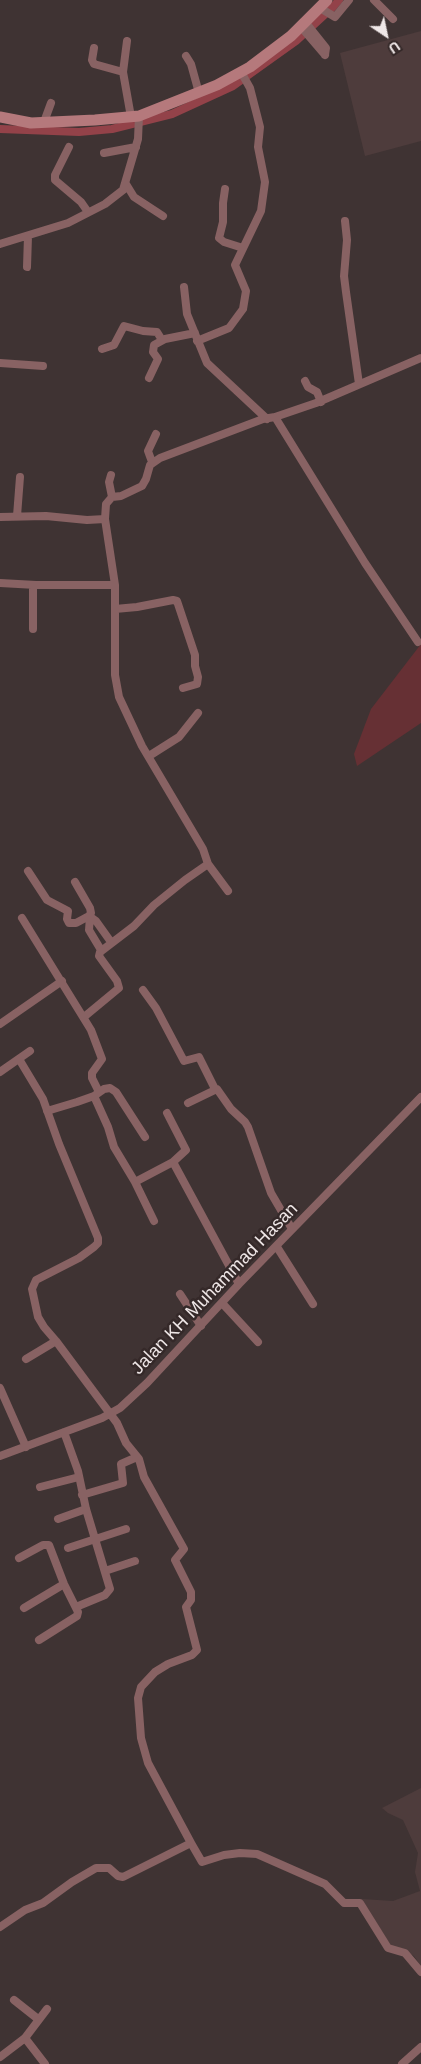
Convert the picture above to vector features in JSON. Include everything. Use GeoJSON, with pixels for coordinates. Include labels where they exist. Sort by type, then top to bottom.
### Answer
{"type":"FeatureCollection","features":[{"type":"Feature","properties":{"kind":"main road"},"geometry":{"type":"LineString","coordinates":[[0,117],[31,123],[136,118],[242,74],[305,27],[323,6]]}},
{"type":"Feature","properties":{"kind":"street"},"geometry":{"type":"LineString","coordinates":[[323,6],[333,17],[337,16],[349,0]]}},
{"type":"Feature","properties":{"kind":"street"},"geometry":{"type":"LineString","coordinates":[[374,0],[393,19]]}},
{"type":"Feature","properties":{"kind":"street"},"geometry":{"type":"LineString","coordinates":[[305,27],[320,44]]}},
{"type":"Feature","properties":{"kind":"street"},"geometry":{"type":"LineString","coordinates":[[0,244],[68,223],[105,204],[119,194],[126,184],[137,143],[136,118],[123,72],[127,41]]}},
{"type":"Feature","properties":{"kind":"street"},"geometry":{"type":"LineString","coordinates":[[94,48],[92,60],[94,64],[123,72]]}},
{"type":"Feature","properties":{"kind":"street"},"geometry":{"type":"LineString","coordinates":[[186,56],[191,64],[199,93]]}},
{"type":"Feature","properties":{"kind":"street"},"geometry":{"type":"LineString","coordinates":[[149,378],[158,360],[152,348],[162,340],[196,337],[229,328],[243,309],[246,291],[236,265],[261,211],[265,182],[258,147],[260,127],[250,88],[242,74]]}},
{"type":"Feature","properties":{"kind":"street"},"geometry":{"type":"LineString","coordinates":[[44,122],[51,103]]}},
{"type":"Feature","properties":{"kind":"street"},"geometry":{"type":"LineString","coordinates":[[104,153],[137,143]]}},
{"type":"Feature","properties":{"kind":"street"},"geometry":{"type":"LineString","coordinates":[[69,147],[55,175],[55,180],[81,202],[88,212]]}},
{"type":"Feature","properties":{"kind":"street"},"geometry":{"type":"LineString","coordinates":[[126,184],[134,197],[163,216]]}},
{"type":"Feature","properties":{"kind":"street"},"geometry":{"type":"LineString","coordinates":[[226,189],[223,203],[223,222],[219,238],[224,242],[243,248]]}},
{"type":"Feature","properties":{"kind":"street"},"geometry":{"type":"LineString","coordinates":[[345,221],[347,240],[344,276],[359,384]]}},
{"type":"Feature","properties":{"kind":"street"},"geometry":{"type":"LineString","coordinates":[[27,267],[28,236]]}},
{"type":"Feature","properties":{"kind":"street"},"geometry":{"type":"LineString","coordinates":[[184,288],[187,314],[207,363],[271,418],[418,642]]}},
{"type":"Feature","properties":{"kind":"street"},"geometry":{"type":"LineString","coordinates":[[102,349],[114,345],[124,326],[143,331],[158,332],[162,340]]}},
{"type":"Feature","properties":{"kind":"street"},"geometry":{"type":"LineString","coordinates":[[228,891],[208,864],[203,849],[125,712],[116,689],[115,585],[105,519],[106,504],[112,497],[120,496],[142,486],[152,462],[177,451],[320,402],[421,358]]}},
{"type":"Feature","properties":{"kind":"street"},"geometry":{"type":"LineString","coordinates":[[0,363],[43,366]]}},
{"type":"Feature","properties":{"kind":"street"},"geometry":{"type":"LineString","coordinates":[[305,381],[308,387],[317,392],[320,402]]}},
{"type":"Feature","properties":{"kind":"street"},"geometry":{"type":"LineString","coordinates":[[152,462],[148,452],[156,434]]}},
{"type":"Feature","properties":{"kind":"street"},"geometry":{"type":"LineString","coordinates":[[111,475],[109,482],[112,497]]}},
{"type":"Feature","properties":{"kind":"street"},"geometry":{"type":"LineString","coordinates":[[17,516],[20,477]]}},
{"type":"Feature","properties":{"kind":"street"},"geometry":{"type":"LineString","coordinates":[[0,517],[105,519]]}},
{"type":"Feature","properties":{"kind":"street"},"geometry":{"type":"LineString","coordinates":[[0,583],[115,585]]}},
{"type":"Feature","properties":{"kind":"street"},"geometry":{"type":"LineString","coordinates":[[33,585],[33,629]]}},
{"type":"Feature","properties":{"kind":"street"},"geometry":{"type":"LineString","coordinates":[[116,608],[177,601],[196,655],[195,666],[198,677],[198,682],[194,686],[183,688]]}},
{"type":"Feature","properties":{"kind":"street"},"geometry":{"type":"LineString","coordinates":[[149,756],[179,737],[198,713]]}},
{"type":"Feature","properties":{"kind":"street"},"geometry":{"type":"LineString","coordinates":[[84,1017],[119,988],[117,981],[99,956],[102,950],[134,926],[154,905],[208,864]]}},
{"type":"Feature","properties":{"kind":"street"},"geometry":{"type":"LineString","coordinates":[[28,870],[47,900],[68,910],[69,923],[76,923],[89,916]]}},
{"type":"Feature","properties":{"kind":"street"},"geometry":{"type":"LineString","coordinates":[[75,882],[90,908],[89,930],[102,950]]}},
{"type":"Feature","properties":{"kind":"street"},"geometry":{"type":"LineString","coordinates":[[89,916],[96,921],[111,942]]}},
{"type":"Feature","properties":{"kind":"street"},"geometry":{"type":"LineString","coordinates":[[22,918],[84,1017],[102,1059],[92,1073],[96,1094],[116,1152],[135,1182],[154,1221]]}},
{"type":"Feature","properties":{"kind":"street"},"geometry":{"type":"LineString","coordinates":[[0,1024],[62,981]]}},
{"type":"Feature","properties":{"kind":"street"},"geometry":{"type":"LineString","coordinates":[[143,990],[156,1008],[184,1061],[198,1057],[215,1089],[218,1090],[231,1109],[248,1125],[270,1193],[292,1229]]}},
{"type":"Feature","properties":{"kind":"street"},"geometry":{"type":"LineString","coordinates":[[0,1072],[30,1051]]}},
{"type":"Feature","properties":{"kind":"street"},"geometry":{"type":"LineString","coordinates":[[19,1059],[37,1087],[98,1238],[98,1243],[78,1258],[36,1280],[32,1293],[41,1324],[56,1341],[117,1423],[126,1443],[137,1456],[144,1478],[184,1551],[176,1560],[191,1592],[191,1600],[186,1606],[198,1647],[194,1654],[168,1664],[156,1672],[141,1687],[138,1698],[141,1738],[148,1763],[202,1862],[224,1855],[240,1853],[257,1854],[324,1884],[344,1904],[360,1903],[388,1948],[405,1953],[421,1972]]}},
{"type":"Feature","properties":{"kind":"street"},"geometry":{"type":"LineString","coordinates":[[47,1111],[110,1088],[116,1092],[145,1137]]}},
{"type":"Feature","properties":{"kind":"street"},"geometry":{"type":"LineString","coordinates":[[188,1103],[215,1089]]}},
{"type":"Feature","properties":{"kind":"street","name":"Jalan KH Muhammad Hasan"},"geometry":{"type":"LineString","coordinates":[[0,1456],[110,1414],[147,1383],[239,1284],[421,1097]]}},
{"type":"Feature","properties":{"kind":"street"},"geometry":{"type":"LineString","coordinates":[[135,1182],[173,1162],[186,1150],[167,1113]]}},
{"type":"Feature","properties":{"kind":"street"},"geometry":{"type":"LineString","coordinates":[[173,1162],[239,1284]]}},
{"type":"Feature","properties":{"kind":"street"},"geometry":{"type":"LineString","coordinates":[[277,1247],[312,1304]]}},
{"type":"Feature","properties":{"kind":"street"},"geometry":{"type":"LineString","coordinates":[[180,1294],[201,1326]]}},
{"type":"Feature","properties":{"kind":"street"},"geometry":{"type":"LineString","coordinates":[[222,1303],[258,1342]]}},
{"type":"Feature","properties":{"kind":"street"},"geometry":{"type":"LineString","coordinates":[[26,1359],[56,1341]]}},
{"type":"Feature","properties":{"kind":"street"},"geometry":{"type":"LineString","coordinates":[[0,1388],[26,1447]]}},
{"type":"Feature","properties":{"kind":"street"},"geometry":{"type":"LineString","coordinates":[[64,1432],[110,1584],[109,1592],[76,1607]]}},
{"type":"Feature","properties":{"kind":"street"},"geometry":{"type":"LineString","coordinates":[[82,1495],[124,1483],[121,1464],[137,1456]]}},
{"type":"Feature","properties":{"kind":"street"},"geometry":{"type":"LineString","coordinates":[[40,1487],[79,1477]]}},
{"type":"Feature","properties":{"kind":"street"},"geometry":{"type":"LineString","coordinates":[[58,1518],[86,1509]]}},
{"type":"Feature","properties":{"kind":"street"},"geometry":{"type":"LineString","coordinates":[[68,1548],[126,1529]]}},
{"type":"Feature","properties":{"kind":"street"},"geometry":{"type":"LineString","coordinates":[[19,1558],[43,1545],[49,1545],[64,1584],[76,1607],[77,1616],[39,1640]]}},
{"type":"Feature","properties":{"kind":"street"},"geometry":{"type":"LineString","coordinates":[[105,1571],[135,1561]]}},
{"type":"Feature","properties":{"kind":"street"},"geometry":{"type":"LineString","coordinates":[[24,1608],[64,1584]]}},
{"type":"Feature","properties":{"kind":"street"},"geometry":{"type":"LineString","coordinates":[[0,1927],[28,1908],[43,1904],[72,1882],[96,1868],[109,1868],[118,1876],[123,1877],[191,1843]]}},
{"type":"Feature","properties":{"kind":"street"},"geometry":{"type":"LineString","coordinates":[[14,2000],[38,2018]]}},
{"type":"Feature","properties":{"kind":"street"},"geometry":{"type":"LineString","coordinates":[[0,2057],[25,2038],[47,2008]]}},
{"type":"Feature","properties":{"kind":"street"},"geometry":{"type":"LineString","coordinates":[[25,2038],[45,2064]]}},
{"type":"Feature","properties":{"kind":"street"},"geometry":{"type":"LineString","coordinates":[[402,2064],[421,2047]]}},
{"type":"Feature","properties":{"kind":"shaded area"},"geometry":{"type":"Polygon","coordinates":[[[421,31],[421,141],[365,156],[340,53],[421,31]]]}},
{"type":"Feature","properties":{"kind":"shaded area"},"geometry":{"type":"Polygon","coordinates":[[[421,644],[421,723],[357,766],[354,754],[371,709],[421,644]]]}},
{"type":"Feature","properties":{"kind":"shaded area"},"geometry":{"type":"Polygon","coordinates":[[[421,1788],[421,1966],[414,1956],[403,1949],[391,1946],[362,1899],[393,1901],[420,1891],[415,1872],[418,1853],[403,1820],[382,1808],[421,1788]]]}},
{"type":"Feature","properties":{"kind":"waterway"},"geometry":{"type":"LineString","coordinates":[[0,129],[79,132],[112,129],[172,114],[233,86],[296,41],[339,0]]}}]}
